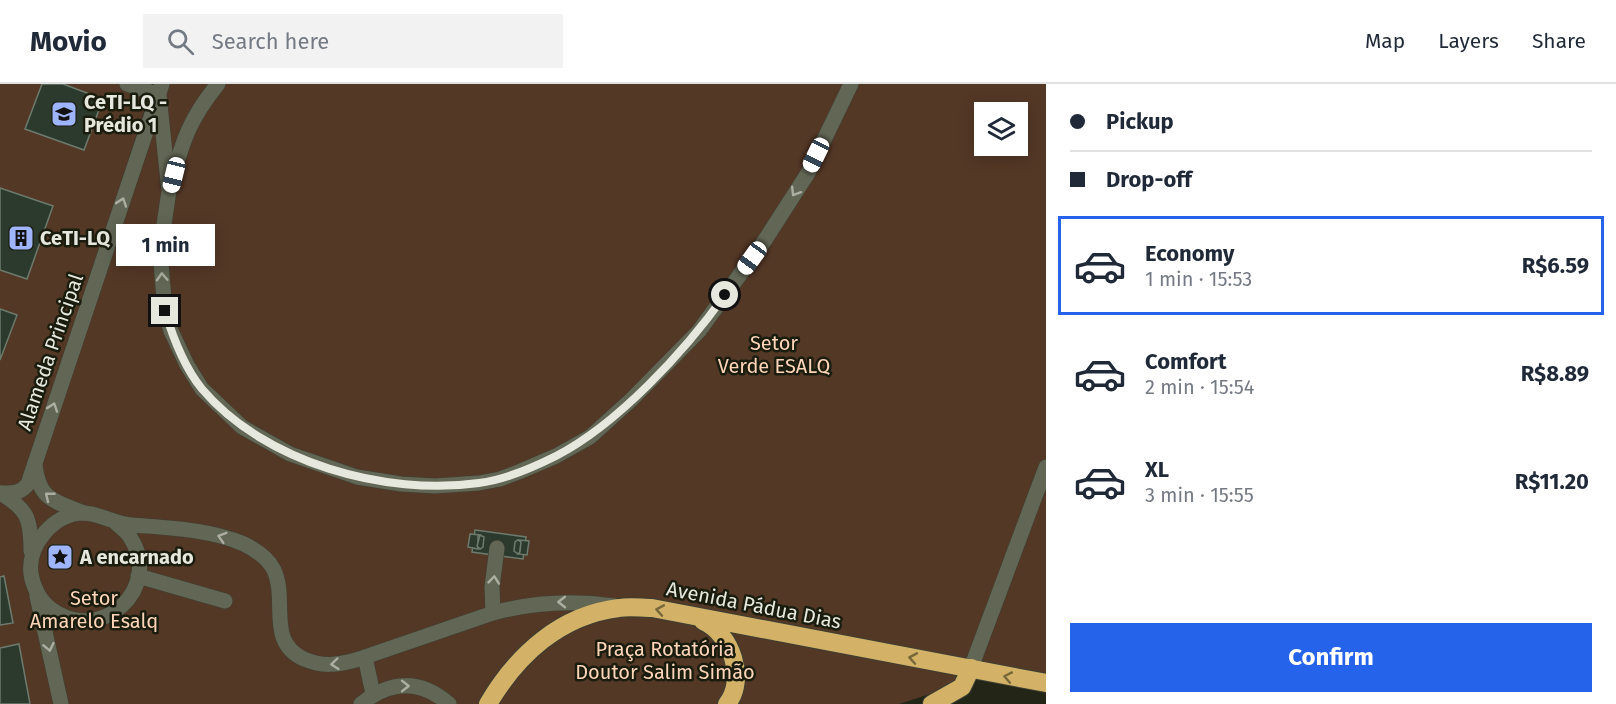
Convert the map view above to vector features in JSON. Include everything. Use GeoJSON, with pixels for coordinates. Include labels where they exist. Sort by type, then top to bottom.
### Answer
{"type":"FeatureCollection","features":[{"type":"Feature","properties":{"kind":"highway","name":"Avenida Pádua Dias"},"geometry":{"type":"LineString","coordinates":[[488,704],[513,667],[548,635],[577,620],[620,607],[652,608],[1046,683]]}},
{"type":"Feature","properties":{"kind":"highway"},"geometry":{"type":"LineString","coordinates":[[689,615],[709,623],[727,642],[735,669],[735,684],[728,704]]}},
{"type":"Feature","properties":{"kind":"highway"},"geometry":{"type":"LineString","coordinates":[[932,704],[962,687],[971,668]]}},
{"type":"Feature","properties":{"kind":"street"},"geometry":{"type":"LineString","coordinates":[[127,84],[160,89],[170,191]]}},
{"type":"Feature","properties":{"kind":"street"},"geometry":{"type":"LineString","coordinates":[[218,84],[200,107],[182,144],[170,191],[160,251],[165,311],[171,331],[187,365],[202,389],[242,427],[290,454],[357,477],[401,484],[435,486],[500,479],[556,456],[590,437],[632,400],[699,331],[765,240],[808,173],[851,84]]}},
{"type":"Feature","properties":{"kind":"street","name":"Alameda Principal"},"geometry":{"type":"LineString","coordinates":[[0,493],[22,491],[28,484],[160,89]]}},
{"type":"Feature","properties":{"kind":"street"},"geometry":{"type":"LineString","coordinates":[[34,462],[37,484],[45,494],[58,503],[117,524],[130,537],[137,553],[138,576],[135,588],[126,603],[112,615],[95,621],[78,621],[61,616],[46,605],[36,591]]}},
{"type":"Feature","properties":{"kind":"street"},"geometry":{"type":"LineString","coordinates":[[971,668],[1046,467]]}},
{"type":"Feature","properties":{"kind":"street"},"geometry":{"type":"LineString","coordinates":[[0,493],[16,502],[27,517],[31,528],[31,573],[61,704]]}},
{"type":"Feature","properties":{"kind":"street"},"geometry":{"type":"LineString","coordinates":[[31,573],[32,556],[39,539],[51,526],[66,517],[84,513]]}},
{"type":"Feature","properties":{"kind":"street"},"geometry":{"type":"LineString","coordinates":[[117,524],[216,535],[244,544],[261,555],[273,569],[279,588],[281,632],[286,646],[295,655],[322,665],[336,665],[365,657],[494,613],[549,603],[594,603],[620,607]]}},
{"type":"Feature","properties":{"kind":"street"},"geometry":{"type":"LineString","coordinates":[[494,613],[492,587],[497,548]]}},
{"type":"Feature","properties":{"kind":"street"},"geometry":{"type":"LineString","coordinates":[[138,576],[225,602]]}},
{"type":"Feature","properties":{"kind":"street"},"geometry":{"type":"LineString","coordinates":[[365,657],[367,699],[385,688],[400,685],[417,686],[433,692],[449,704]]}},
{"type":"Feature","properties":{"kind":"green space"},"geometry":{"type":"Polygon","coordinates":[[[0,84],[153,84],[29,466],[17,486],[0,487],[0,84]]]}},
{"type":"Feature","properties":{"kind":"green space","name":"Setor Verde ESALQ"},"geometry":{"type":"Polygon","coordinates":[[[165,84],[1046,84],[1046,680],[969,669],[961,684],[899,704],[0,704],[0,492],[21,490],[165,84]]]}},
{"type":"Feature","properties":{"kind":"building","name":"CeTI-LQ - Prédio 1"},"geometry":{"type":"Polygon","coordinates":[[[42,84],[63,84],[103,99],[84,150],[25,129],[42,84]]]}},
{"type":"Feature","properties":{"kind":"building","name":"CeTI-LQ"},"geometry":{"type":"Polygon","coordinates":[[[0,188],[53,206],[27,279],[0,270],[0,188]]]}},
{"type":"Feature","properties":{"kind":"building"},"geometry":{"type":"Polygon","coordinates":[[[0,309],[17,315],[0,360],[0,309]]]}},
{"type":"Feature","properties":{"kind":"building"},"geometry":{"type":"Polygon","coordinates":[[[475,530],[526,537],[523,559],[472,552],[475,530]]]}},
{"type":"Feature","properties":{"kind":"building"},"geometry":{"type":"Polygon","coordinates":[[[470,534],[481,535],[478,536],[478,549],[468,547],[470,534]]]}},
{"type":"Feature","properties":{"kind":"building"},"geometry":{"type":"Polygon","coordinates":[[[480,535],[484,537],[483,547],[480,549],[477,546],[480,535]]]}},
{"type":"Feature","properties":{"kind":"building"},"geometry":{"type":"Polygon","coordinates":[[[518,540],[521,542],[518,554],[514,551],[515,542],[518,540]]]}},
{"type":"Feature","properties":{"kind":"building"},"geometry":{"type":"Polygon","coordinates":[[[519,540],[529,541],[527,555],[518,554],[521,542],[519,540]]]}},
{"type":"Feature","properties":{"kind":"building"},"geometry":{"type":"Polygon","coordinates":[[[4,576],[13,623],[0,625],[0,577],[4,576]]]}},
{"type":"Feature","properties":{"kind":"building"},"geometry":{"type":"Polygon","coordinates":[[[19,644],[30,704],[0,704],[0,648],[19,644]]]}},
{"type":"Feature","properties":{"kind":"place","name":"CeTI-LQ - Prédio 1"},"geometry":{"type":"Point","coordinates":[64,114]}},
{"type":"Feature","properties":{"kind":"place","name":"CeTI-LQ"},"geometry":{"type":"Point","coordinates":[21,238]}},
{"type":"Feature","properties":{"kind":"place","name":"A encarnado"},"geometry":{"type":"Point","coordinates":[60,557]}},
{"type":"Feature","properties":{"kind":"route"},"geometry":{"type":"LineString","coordinates":[[165,311],[171,331],[187,365],[202,389],[242,427],[290,454],[333,470],[357,477],[401,484],[435,486],[500,479],[556,456],[590,437],[632,400],[699,331],[725,295]]}},
{"type":"Feature","properties":{"kind":"park label","name":"Setor Amarelo Esalq"},"geometry":{"type":"Point","coordinates":[94,610]}},
{"type":"Feature","properties":{"kind":"park label","name":"Praça Rotatória Doutor Salim Simão"},"geometry":{"type":"Point","coordinates":[665,660]}}]}
